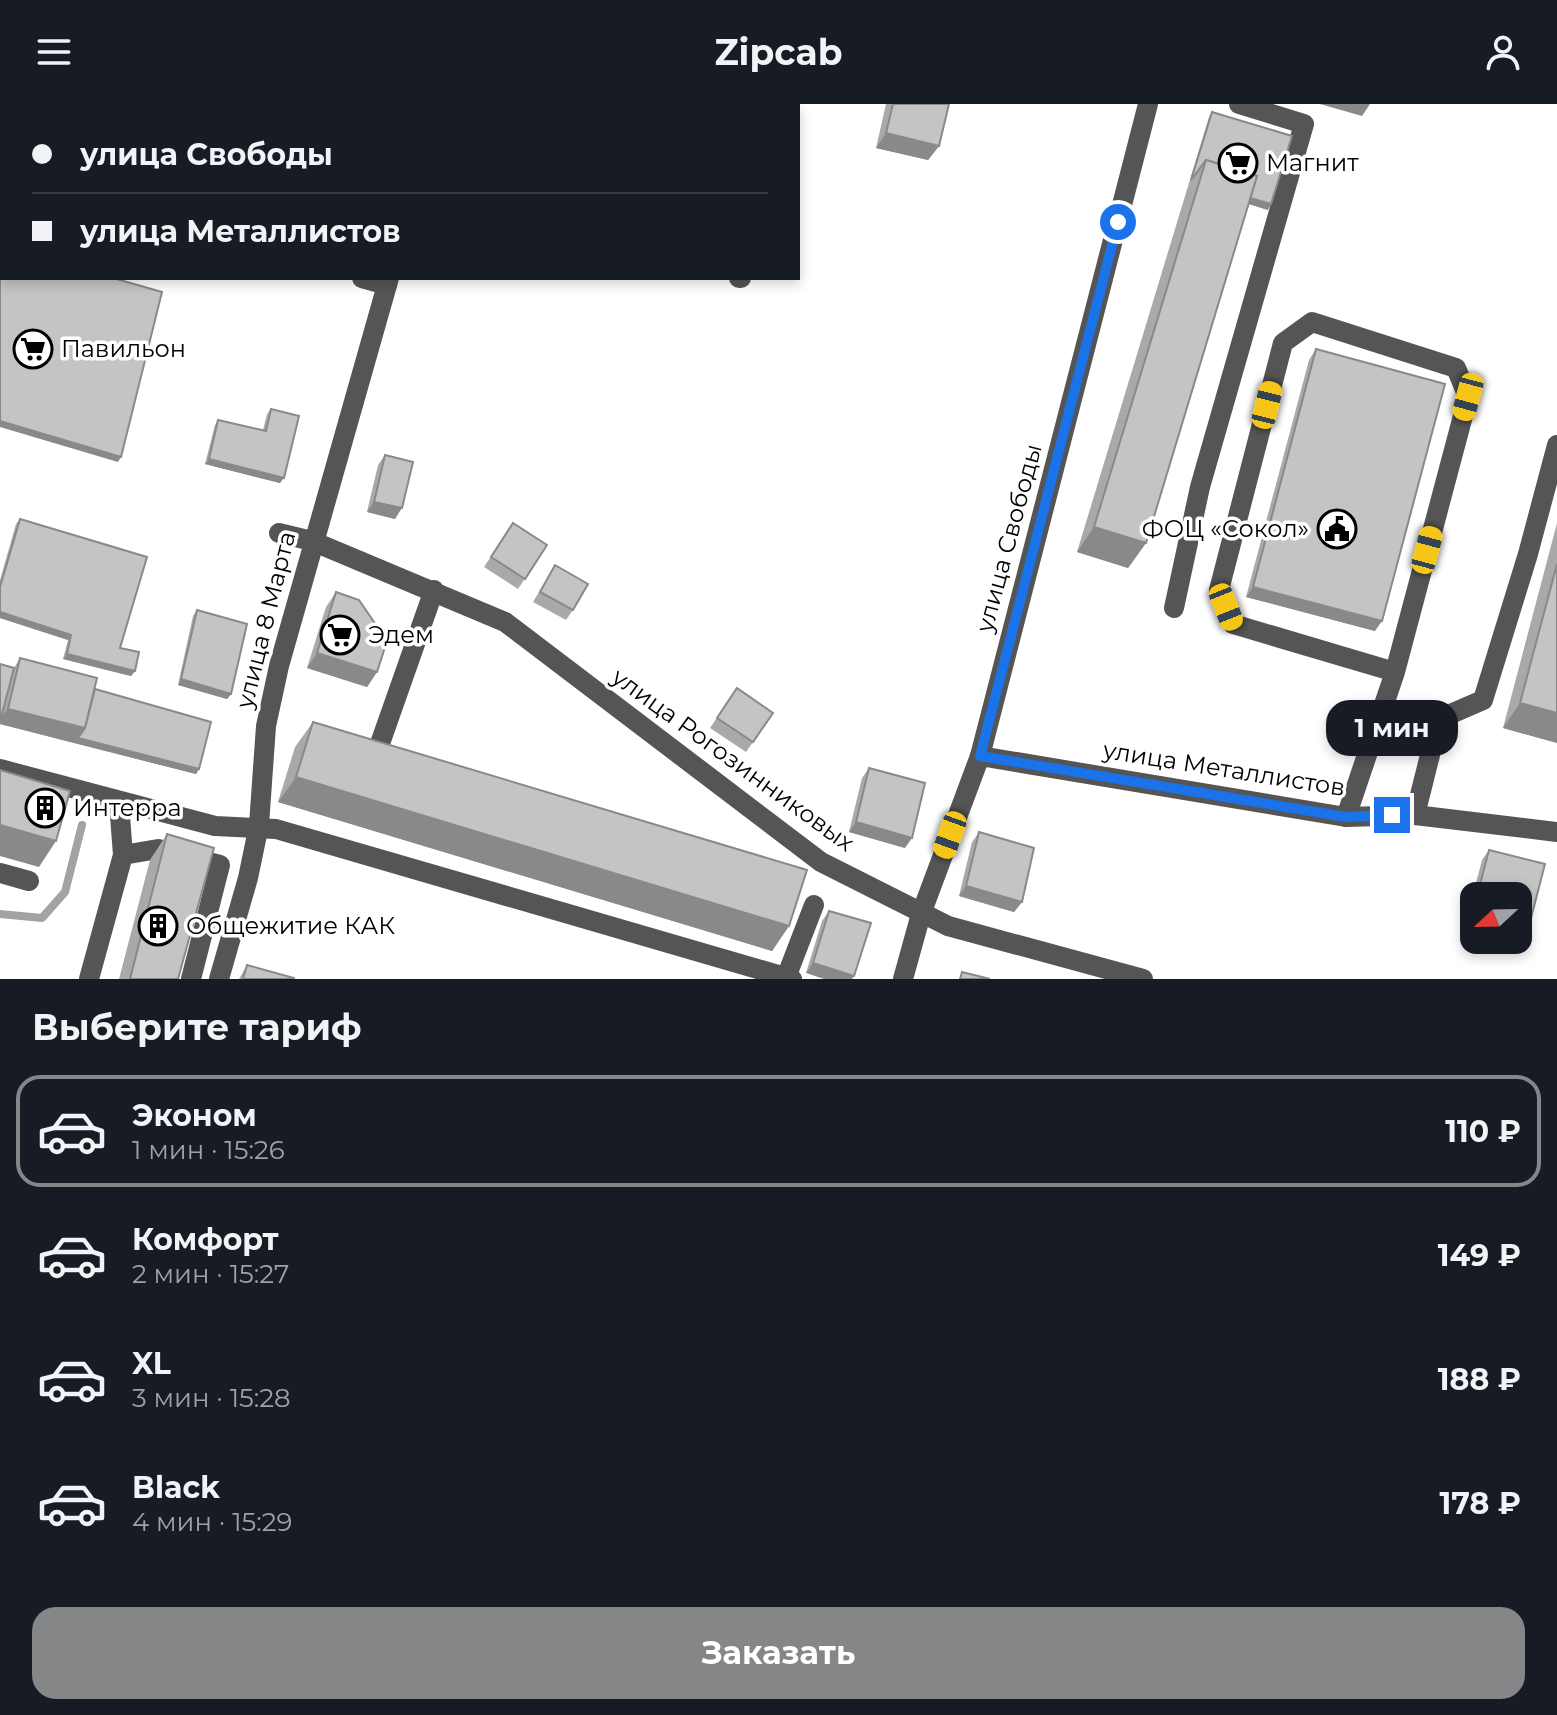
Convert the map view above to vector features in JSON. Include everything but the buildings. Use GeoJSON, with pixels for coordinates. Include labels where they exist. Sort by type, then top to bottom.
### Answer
{"type":"FeatureCollection","features":[{"type":"Feature","properties":{"kind":"street","name":"улица Свободы"},"geometry":{"type":"LineString","coordinates":[[903,979],[921,914],[980,756],[1148,104]]}},
{"type":"Feature","properties":{"kind":"street"},"geometry":{"type":"LineString","coordinates":[[1174,608],[1200,487],[1304,124],[1239,104]]}},
{"type":"Feature","properties":{"kind":"street","name":"улица 8 Марта"},"geometry":{"type":"LineString","coordinates":[[219,979],[248,878],[259,825],[266,726],[312,541],[388,281]]}},
{"type":"Feature","properties":{"kind":"street"},"geometry":{"type":"LineString","coordinates":[[1346,817],[1395,672],[1468,397],[1456,368],[1312,322],[1283,343],[1219,590],[1233,624],[1395,672]]}},
{"type":"Feature","properties":{"kind":"street"},"geometry":{"type":"LineString","coordinates":[[1415,815],[1439,719],[1483,700],[1528,554],[1557,445]]}},
{"type":"Feature","properties":{"kind":"street","name":"улица Рогозинниковых"},"geometry":{"type":"LineString","coordinates":[[279,533],[312,541],[505,622],[821,862],[921,914],[948,926],[1143,979]]}},
{"type":"Feature","properties":{"kind":"street"},"geometry":{"type":"LineString","coordinates":[[377,752],[434,590]]}},
{"type":"Feature","properties":{"kind":"street","name":"улица Металлистов"},"geometry":{"type":"LineString","coordinates":[[980,756],[1346,817],[1415,815],[1557,832]]}},
{"type":"Feature","properties":{"kind":"street"},"geometry":{"type":"LineString","coordinates":[[0,769],[119,803],[228,829],[259,825],[790,977],[814,905]]}},
{"type":"Feature","properties":{"kind":"street"},"geometry":{"type":"LineString","coordinates":[[89,979],[123,855],[119,803]]}},
{"type":"Feature","properties":{"kind":"street"},"geometry":{"type":"LineString","coordinates":[[123,855],[158,849],[220,865],[191,979]]}},
{"type":"Feature","properties":{"kind":"street"},"geometry":{"type":"LineString","coordinates":[[0,873],[29,881]]}},
{"type":"Feature","properties":{"kind":"waterway"},"geometry":{"type":"LineString","coordinates":[[0,914],[42,918],[65,892],[82,825]]}},
{"type":"Feature","properties":{"kind":"place","name":"Магнит"},"geometry":{"type":"Point","coordinates":[1238,163]}},
{"type":"Feature","properties":{"kind":"place","name":"Павильон"},"geometry":{"type":"Point","coordinates":[33,349]}},
{"type":"Feature","properties":{"kind":"place","name":"ФОЦ «Сокол»"},"geometry":{"type":"Point","coordinates":[1337,529]}},
{"type":"Feature","properties":{"kind":"place","name":"Эдем"},"geometry":{"type":"Point","coordinates":[340,635]}},
{"type":"Feature","properties":{"kind":"place","name":"Интерра"},"geometry":{"type":"Point","coordinates":[45,808]}},
{"type":"Feature","properties":{"kind":"place","name":"Общежитие КАК"},"geometry":{"type":"Point","coordinates":[158,926]}},
{"type":"Feature","properties":{"kind":"route"},"geometry":{"type":"LineString","coordinates":[[1118,222],[980,756],[1346,817],[1392,815]]}}]}
